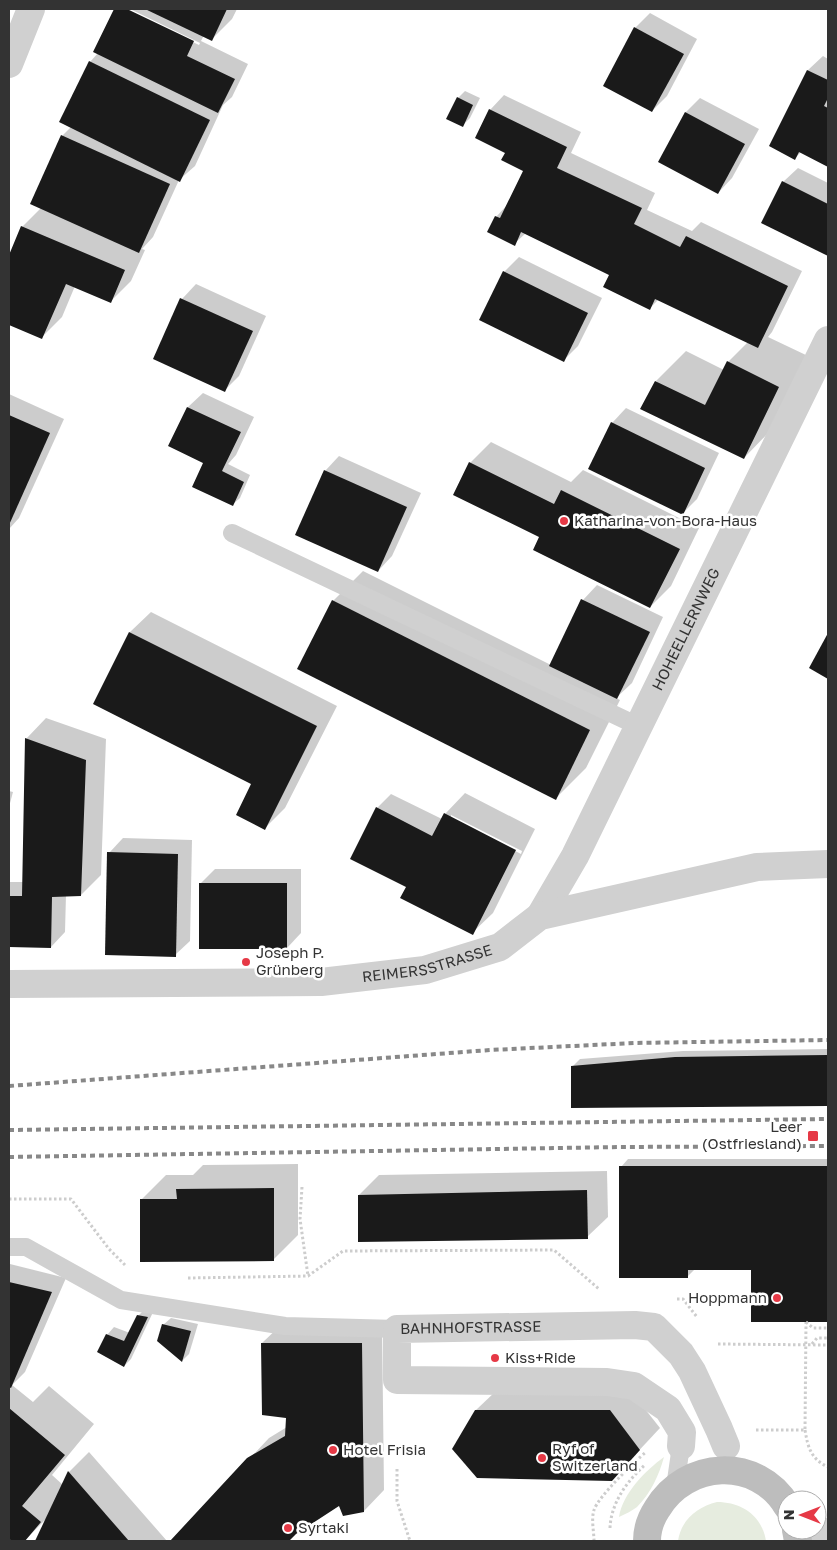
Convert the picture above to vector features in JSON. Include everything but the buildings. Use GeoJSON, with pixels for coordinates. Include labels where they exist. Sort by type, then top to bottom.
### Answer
{"type":"FeatureCollection","features":[{"type":"Feature","properties":{"kind":"main road"},"geometry":{"type":"LineString","coordinates":[[647,1541],[652,1516],[662,1500],[675,1487],[688,1478],[704,1472],[720,1470],[736,1472],[753,1477],[768,1485],[777,1493]]}},
{"type":"Feature","properties":{"kind":"street"},"geometry":{"type":"LineString","coordinates":[[9,64],[31,9]]}},
{"type":"Feature","properties":{"kind":"street","name":"HOHEELLERNWEG"},"geometry":{"type":"LineString","coordinates":[[540,916],[575,856],[828,340]]}},
{"type":"Feature","properties":{"kind":"street","name":"REIMERSSTRASSE"},"geometry":{"type":"LineString","coordinates":[[9,984],[321,982],[425,970],[500,947],[540,916],[757,867],[828,864]]}},
{"type":"Feature","properties":{"kind":"street","name":"BAHNHOFSTRASSE"},"geometry":{"type":"LineString","coordinates":[[681,1446],[682,1432],[668,1409],[634,1386],[607,1382],[397,1380],[397,1329],[635,1325],[654,1327],[681,1354],[692,1371],[720,1429],[726,1446]]}},
{"type":"Feature","properties":{"kind":"lane"},"geometry":{"type":"LineString","coordinates":[[232,533],[638,726]]}},
{"type":"Feature","properties":{"kind":"lane"},"geometry":{"type":"LineString","coordinates":[[9,1247],[26,1247],[121,1300],[285,1326],[397,1329]]}},
{"type":"Feature","properties":{"kind":"lane"},"geometry":{"type":"LineString","coordinates":[[675,1487],[681,1446]]}},
{"type":"Feature","properties":{"kind":"lane"},"geometry":{"type":"LineString","coordinates":[[726,1446],[736,1472]]}},
{"type":"Feature","properties":{"kind":"path"},"geometry":{"type":"LineString","coordinates":[[302,1187],[300,1219],[308,1276]]}},
{"type":"Feature","properties":{"kind":"path"},"geometry":{"type":"LineString","coordinates":[[9,1199],[71,1199],[110,1249],[126,1266]]}},
{"type":"Feature","properties":{"kind":"path"},"geometry":{"type":"LineString","coordinates":[[184,1278],[308,1276],[344,1251],[554,1250],[603,1292]]}},
{"type":"Feature","properties":{"kind":"path"},"geometry":{"type":"LineString","coordinates":[[674,1299],[683,1299],[700,1322]]}},
{"type":"Feature","properties":{"kind":"path"},"geometry":{"type":"LineString","coordinates":[[807,1345],[806,1322],[813,1328],[828,1328]]}},
{"type":"Feature","properties":{"kind":"path"},"geometry":{"type":"LineString","coordinates":[[712,1337],[718,1344],[828,1345]]}},
{"type":"Feature","properties":{"kind":"path"},"geometry":{"type":"LineString","coordinates":[[812,1345],[818,1338],[828,1338]]}},
{"type":"Feature","properties":{"kind":"path"},"geometry":{"type":"LineString","coordinates":[[805,1430],[807,1445],[818,1462],[828,1467]]}},
{"type":"Feature","properties":{"kind":"path"},"geometry":{"type":"LineString","coordinates":[[397,1469],[397,1501],[410,1541]]}},
{"type":"Feature","properties":{"kind":"shaded area"},"geometry":{"type":"Polygon","coordinates":[[[664,1457],[657,1477],[646,1496],[637,1507],[619,1517],[625,1499],[636,1483],[664,1457]]]}},
{"type":"Feature","properties":{"kind":"shaded area"},"geometry":{"type":"Polygon","coordinates":[[[717,1502],[735,1505],[749,1512],[760,1524],[766,1541],[678,1541],[686,1521],[691,1516],[703,1507],[717,1502]]]}},
{"type":"Feature","properties":{"kind":"railway"},"geometry":{"type":"LineString","coordinates":[[9,1086],[490,1050],[634,1043],[828,1040]]}},
{"type":"Feature","properties":{"kind":"railway"},"geometry":{"type":"LineString","coordinates":[[9,1130],[828,1119]]}},
{"type":"Feature","properties":{"kind":"railway"},"geometry":{"type":"LineString","coordinates":[[9,1157],[620,1147],[828,1146]]}},
{"type":"Feature","properties":{"kind":"place","name":"Katharina-von-Bora-Haus"},"geometry":{"type":"Point","coordinates":[564,521]}},
{"type":"Feature","properties":{"kind":"place","name":"Joseph P. Grünberg"},"geometry":{"type":"Point","coordinates":[246,962]}},
{"type":"Feature","properties":{"kind":"place","name":"Leer (Ostfriesland)"},"geometry":{"type":"Point","coordinates":[813,1136]}},
{"type":"Feature","properties":{"kind":"place","name":"Hoppmann"},"geometry":{"type":"Point","coordinates":[777,1298]}},
{"type":"Feature","properties":{"kind":"place","name":"Kiss+Ride"},"geometry":{"type":"Point","coordinates":[495,1358]}},
{"type":"Feature","properties":{"kind":"place","name":"Hotel Frisia"},"geometry":{"type":"Point","coordinates":[333,1450]}},
{"type":"Feature","properties":{"kind":"place","name":"Ryf of Switzerland"},"geometry":{"type":"Point","coordinates":[542,1458]}},
{"type":"Feature","properties":{"kind":"place","name":"Syrtaki"},"geometry":{"type":"Point","coordinates":[288,1528]}}]}
